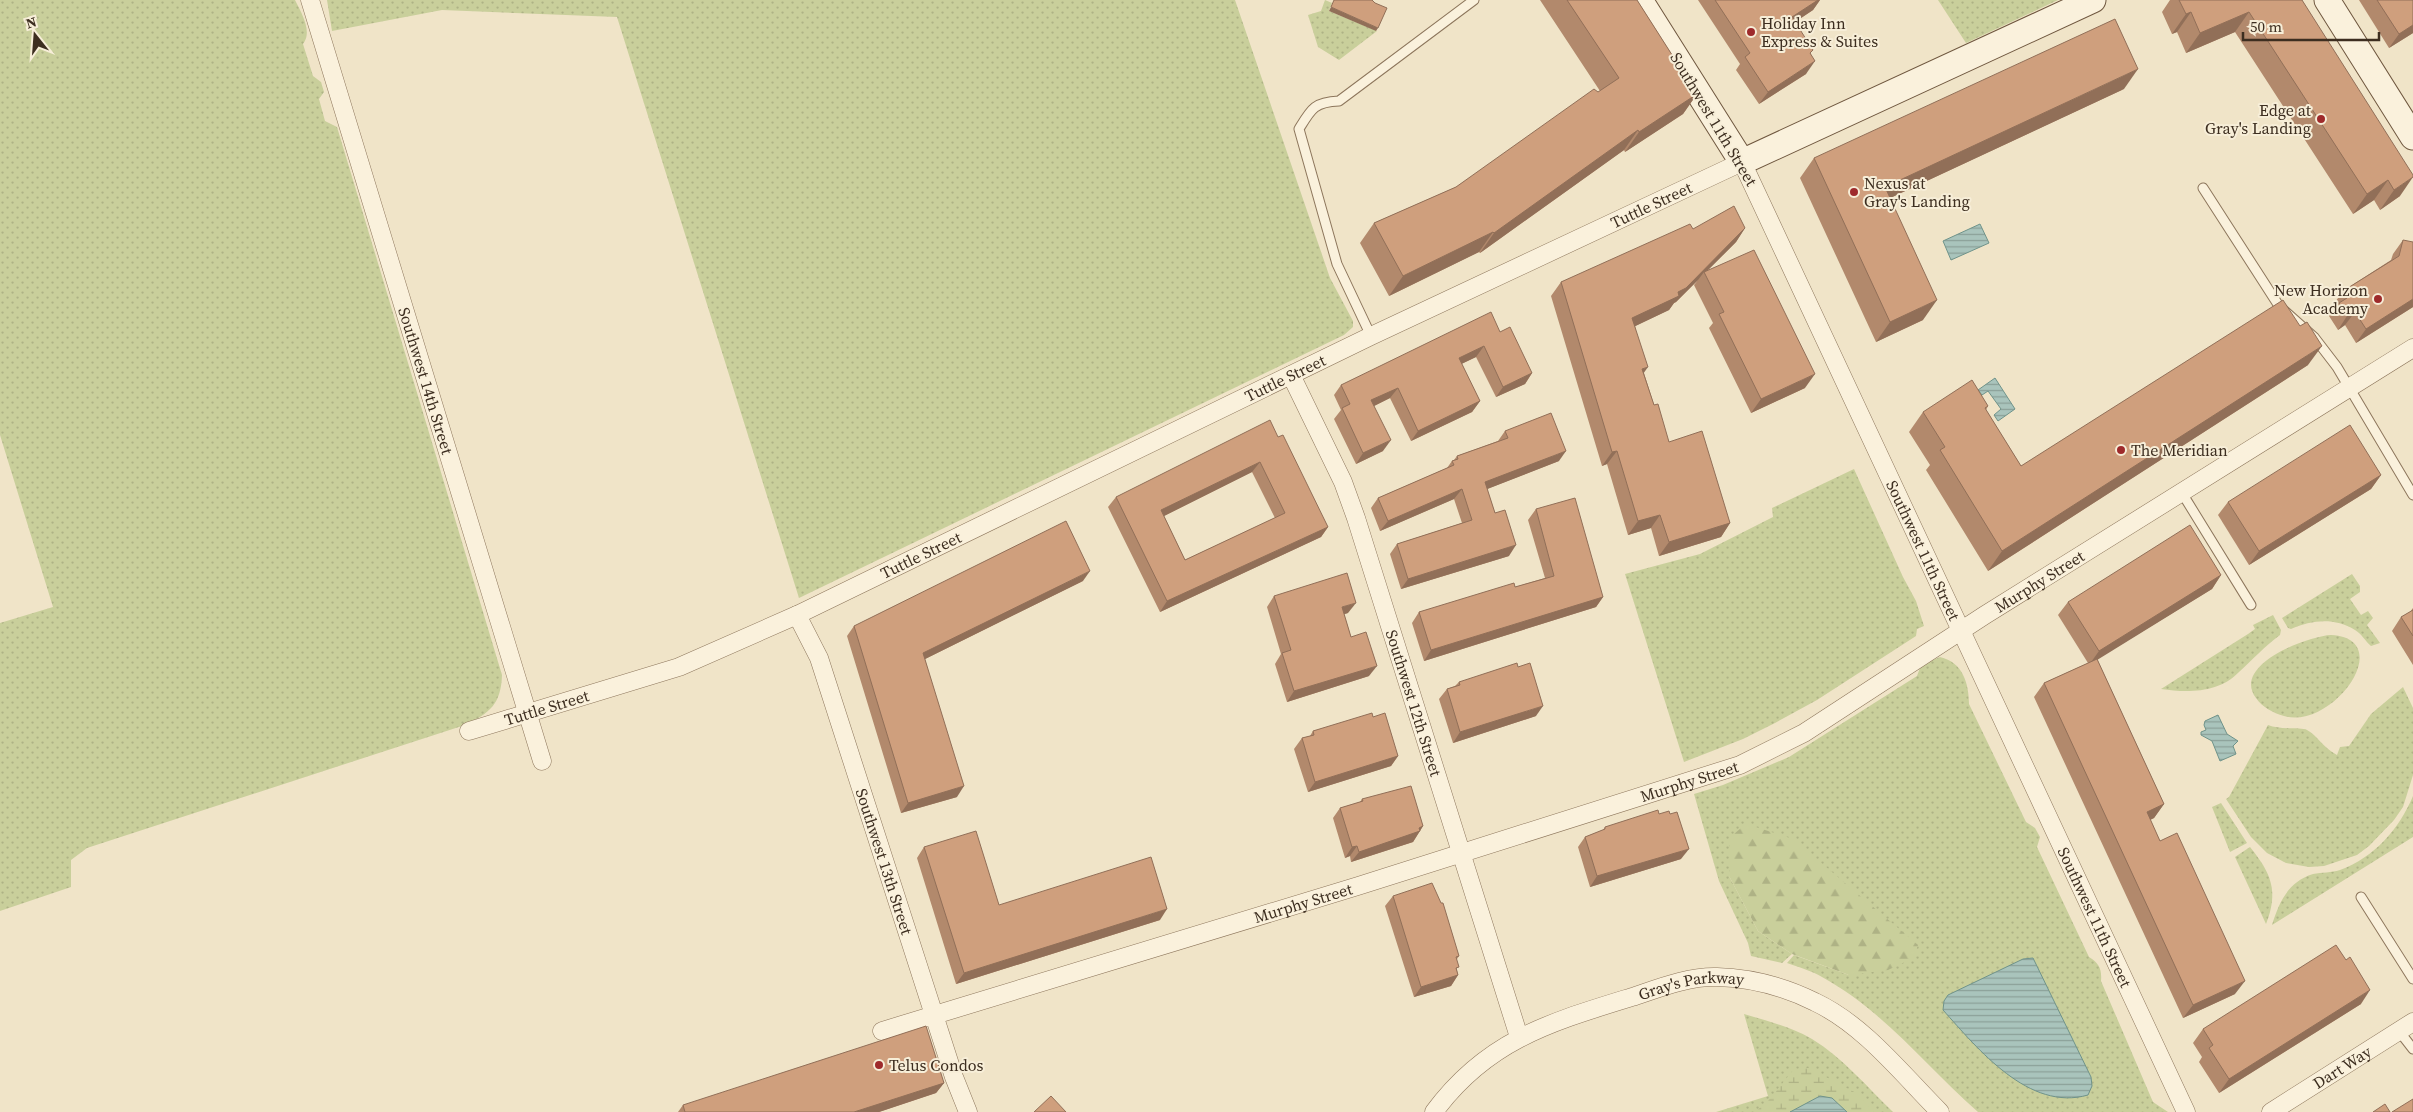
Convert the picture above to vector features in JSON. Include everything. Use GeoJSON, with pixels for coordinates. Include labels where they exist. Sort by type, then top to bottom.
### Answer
{"type":"FeatureCollection","features":[{"type":"Feature","properties":{"kind":"street","name":"Southwest 14th Street"},"geometry":{"type":"LineString","coordinates":[[310,0],[542,761]]}},
{"type":"Feature","properties":{"kind":"street","name":"Southwest 11th Street"},"geometry":{"type":"LineString","coordinates":[[1640,0],[1742,162],[2186,1112]]}},
{"type":"Feature","properties":{"kind":"street","name":"Tuttle Street"},"geometry":{"type":"LineString","coordinates":[[469,731],[679,667],[797,615],[1371,336],[2093,0]]}},
{"type":"Feature","properties":{"kind":"street"},"geometry":{"type":"LineString","coordinates":[[2327,0],[2413,137]]}},
{"type":"Feature","properties":{"kind":"street","name":"Murphy Street"},"geometry":{"type":"LineString","coordinates":[[882,1031],[1740,765],[1804,733],[1961,631],[2413,348]]}},
{"type":"Feature","properties":{"kind":"street","name":"Southwest 12th Street"},"geometry":{"type":"LineString","coordinates":[[1292,375],[1348,493],[1519,1037]]}},
{"type":"Feature","properties":{"kind":"street","name":"Southwest 13th Street"},"geometry":{"type":"LineString","coordinates":[[797,615],[819,658],[968,1112]]}},
{"type":"Feature","properties":{"kind":"street","name":"Gray's Parkway"},"geometry":{"type":"LineString","coordinates":[[1434,1112],[1461,1078],[1519,1037],[1567,1017],[1671,985],[1715,977],[1755,981],[1787,990],[1817,1003],[1863,1035],[1940,1112]]}},
{"type":"Feature","properties":{"kind":"street","name":"Dart Way"},"geometry":{"type":"LineString","coordinates":[[2271,1112],[2406,1026]]}},
{"type":"Feature","properties":{"kind":"lane"},"geometry":{"type":"LineString","coordinates":[[1371,336],[1338,264],[1299,129],[1310,110],[1321,102],[1339,101],[1474,0]]}},
{"type":"Feature","properties":{"kind":"lane"},"geometry":{"type":"LineString","coordinates":[[2203,188],[2279,306],[2314,337],[2337,367],[2413,495]]}},
{"type":"Feature","properties":{"kind":"lane"},"geometry":{"type":"LineString","coordinates":[[2182,493],[2251,605]]}},
{"type":"Feature","properties":{"kind":"lane"},"geometry":{"type":"LineString","coordinates":[[2361,897],[2413,979]]}},
{"type":"Feature","properties":{"kind":"lane"},"geometry":{"type":"LineString","coordinates":[[2406,1026],[2413,1049]]}},
{"type":"Feature","properties":{"kind":"green space"},"geometry":{"type":"Polygon","coordinates":[[[0,0],[295,0],[303,16],[306,28],[307,34],[303,44],[313,76],[321,82],[324,92],[319,99],[325,121],[337,127],[502,675],[499,693],[492,706],[487,712],[465,725],[87,848],[71,860],[71,887],[0,911],[0,623],[53,607],[0,435],[0,0]]]}},
{"type":"Feature","properties":{"kind":"green space"},"geometry":{"type":"Polygon","coordinates":[[[327,0],[1235,0],[1330,278],[1353,321],[1353,327],[1344,335],[799,598],[617,17],[442,10],[332,31],[327,0]]]}},
{"type":"Feature","properties":{"kind":"green space"},"geometry":{"type":"Polygon","coordinates":[[[1325,0],[1332,3],[1329,11],[1377,31],[1339,60],[1318,47],[1308,15],[1321,11],[1325,0]]]}},
{"type":"Feature","properties":{"kind":"green space"},"geometry":{"type":"Polygon","coordinates":[[[1938,0],[2058,0],[1966,43],[1938,0]]]}},
{"type":"Feature","properties":{"kind":"green space"},"geometry":{"type":"Polygon","coordinates":[[[1854,469],[1903,577],[1916,601],[1924,626],[1917,629],[1916,636],[1817,700],[1743,739],[1684,762],[1625,574],[1700,554],[1773,517],[1772,508],[1854,469]]]}},
{"type":"Feature","properties":{"kind":"green space"},"geometry":{"type":"Polygon","coordinates":[[[2352,574],[2360,586],[2360,592],[2350,599],[2361,615],[2368,611],[2373,618],[2367,625],[2380,643],[2371,646],[2360,633],[2339,623],[2323,621],[2291,629],[2288,628],[2282,618],[2352,574]]]}},
{"type":"Feature","properties":{"kind":"green space"},"geometry":{"type":"Polygon","coordinates":[[[2273,615],[2281,630],[2280,635],[2231,679],[2213,688],[2203,690],[2161,689],[2248,634],[2255,629],[2253,625],[2273,615]]]}},
{"type":"Feature","properties":{"kind":"green space"},"geometry":{"type":"Polygon","coordinates":[[[2331,635],[2350,640],[2359,651],[2358,666],[2351,682],[2338,698],[2321,710],[2303,717],[2280,715],[2258,701],[2251,686],[2254,674],[2263,664],[2276,654],[2291,647],[2331,635]]]}},
{"type":"Feature","properties":{"kind":"green space"},"geometry":{"type":"Polygon","coordinates":[[[1940,657],[1954,664],[1963,675],[1968,689],[1969,704],[2026,822],[2035,828],[2040,837],[2037,847],[2089,957],[2099,967],[2101,981],[2153,1102],[2168,1112],[1978,1112],[1904,1040],[1865,1006],[1818,975],[1787,963],[1794,955],[1849,975],[1729,876],[1758,931],[1792,954],[1782,963],[1751,956],[1748,943],[1719,881],[1694,794],[1723,785],[1789,757],[1917,676],[1921,665],[1940,657]]]}},
{"type":"Feature","properties":{"kind":"green space"},"geometry":{"type":"Polygon","coordinates":[[[2403,687],[2413,708],[2413,775],[2403,807],[2394,820],[2369,846],[2357,855],[2324,866],[2309,867],[2286,863],[2267,853],[2251,837],[2226,799],[2229,797],[2268,725],[2307,730],[2337,755],[2340,747],[2349,746],[2371,714],[2403,687]]]}},
{"type":"Feature","properties":{"kind":"green space"},"geometry":{"type":"Polygon","coordinates":[[[2413,796],[2413,837],[2272,925],[2281,901],[2297,882],[2313,874],[2340,870],[2375,850],[2401,820],[2413,796]]]}},
{"type":"Feature","properties":{"kind":"green space"},"geometry":{"type":"Polygon","coordinates":[[[2221,803],[2247,843],[2230,852],[2212,807],[2221,803]]]}},
{"type":"Feature","properties":{"kind":"green space"},"geometry":{"type":"Polygon","coordinates":[[[1746,824],[1793,839],[1918,945],[1913,958],[1888,970],[1849,975],[1792,954],[1758,931],[1729,876],[1729,838],[1746,824]]]}},
{"type":"Feature","properties":{"kind":"green space"},"geometry":{"type":"Polygon","coordinates":[[[2250,847],[2263,865],[2271,883],[2272,902],[2266,924],[2235,857],[2250,847]]]}},
{"type":"Feature","properties":{"kind":"green space"},"geometry":{"type":"Polygon","coordinates":[[[1744,1014],[1787,1028],[1812,1039],[1845,1064],[1893,1112],[1716,1112],[1768,1096],[1744,1014]]]}},
{"type":"Feature","properties":{"kind":"green space"},"geometry":{"type":"Polygon","coordinates":[[[1809,1068],[1856,1093],[1874,1112],[1755,1112],[1769,1100],[1794,1069],[1809,1068]]]}},
{"type":"Feature","properties":{"kind":"water"},"geometry":{"type":"Polygon","coordinates":[[[1980,224],[1989,243],[1951,260],[1943,241],[1980,224]]]}},
{"type":"Feature","properties":{"kind":"water"},"geometry":{"type":"Polygon","coordinates":[[[1995,378],[2015,409],[1998,421],[1994,415],[2001,409],[1988,391],[1982,395],[1978,390],[1995,378]]]}},
{"type":"Feature","properties":{"kind":"water"},"geometry":{"type":"Polygon","coordinates":[[[2218,715],[2227,734],[2238,741],[2233,746],[2236,754],[2220,761],[2212,741],[2201,735],[2201,732],[2206,730],[2205,721],[2218,715]]]}},
{"type":"Feature","properties":{"kind":"water"},"geometry":{"type":"Polygon","coordinates":[[[2033,958],[2091,1077],[2092,1086],[2088,1095],[2066,1098],[2045,1094],[2025,1086],[2006,1074],[1989,1059],[1943,1010],[1944,1001],[1948,995],[2023,959],[2033,958]]]}},
{"type":"Feature","properties":{"kind":"water"},"geometry":{"type":"Polygon","coordinates":[[[1820,1096],[1832,1098],[1847,1112],[1790,1112],[1820,1096]]]}},
{"type":"Feature","properties":{"kind":"building"},"geometry":{"type":"Polygon","coordinates":[[[1334,0],[1372,0],[1387,8],[1378,28],[1331,7],[1334,0]]]}},
{"type":"Feature","properties":{"kind":"building"},"geometry":{"type":"Polygon","coordinates":[[[1567,0],[1637,0],[1697,94],[1639,132],[1638,130],[1494,233],[1403,276],[1374,223],[1456,187],[1594,89],[1598,92],[1619,78],[1567,0]]]}},
{"type":"Feature","properties":{"kind":"building","name":"Holiday Inn Express & Suites"},"geometry":{"type":"Polygon","coordinates":[[[1715,0],[1818,0],[1792,17],[1813,50],[1810,53],[1815,61],[1768,92],[1745,57],[1750,53],[1715,0]]]}},
{"type":"Feature","properties":{"kind":"building"},"geometry":{"type":"Polygon","coordinates":[[[2179,0],[2302,0],[2413,177],[2394,190],[2388,180],[2367,194],[2249,12],[2200,33],[2191,12],[2186,14],[2179,0]]]}},
{"type":"Feature","properties":{"kind":"building"},"geometry":{"type":"Polygon","coordinates":[[[2377,0],[2413,0],[2413,25],[2399,34],[2377,0]]]}},
{"type":"Feature","properties":{"kind":"building","name":"Nexus at Gray's Landing"},"geometry":{"type":"Polygon","coordinates":[[[2115,19],[2138,69],[1885,187],[1937,300],[1890,322],[1814,158],[2115,19]]]}},
{"type":"Feature","properties":{"kind":"building"},"geometry":{"type":"Polygon","coordinates":[[[1734,206],[1745,228],[1686,288],[1678,292],[1679,296],[1632,318],[1648,367],[1642,369],[1654,405],[1658,404],[1669,442],[1702,431],[1730,523],[1669,542],[1660,515],[1638,521],[1617,451],[1612,452],[1561,282],[1690,224],[1693,229],[1734,206]]]}},
{"type":"Feature","properties":{"kind":"building","name":"New Horizon Academy"},"geometry":{"type":"Polygon","coordinates":[[[2403,240],[2413,242],[2413,299],[2366,329],[2355,312],[2347,316],[2339,303],[2347,298],[2343,291],[2399,256],[2403,240]]]}},
{"type":"Feature","properties":{"kind":"building"},"geometry":{"type":"Polygon","coordinates":[[[1754,250],[1815,374],[1761,399],[1719,314],[1724,312],[1704,272],[1754,250]]]}},
{"type":"Feature","properties":{"kind":"building","name":"The Meridian"},"geometry":{"type":"Polygon","coordinates":[[[2283,300],[2300,326],[2307,322],[2322,346],[2002,551],[1940,450],[1945,447],[1923,412],[1972,380],[1988,406],[1985,408],[2021,466],[2283,300]]]}},
{"type":"Feature","properties":{"kind":"building"},"geometry":{"type":"Polygon","coordinates":[[[1491,312],[1500,332],[1510,327],[1532,373],[1503,387],[1484,346],[1459,358],[1480,401],[1418,431],[1398,388],[1371,400],[1391,440],[1363,453],[1342,408],[1350,404],[1341,385],[1491,312]]]}},
{"type":"Feature","properties":{"kind":"building"},"geometry":{"type":"Polygon","coordinates":[[[1551,413],[1566,451],[1485,482],[1495,513],[1505,510],[1516,545],[1408,579],[1397,544],[1472,520],[1462,489],[1388,521],[1378,498],[1454,465],[1452,461],[1458,459],[1457,456],[1508,438],[1505,431],[1551,413]]]}},
{"type":"Feature","properties":{"kind":"building"},"geometry":{"type":"Polygon","coordinates":[[[1270,420],[1278,437],[1283,435],[1328,527],[1167,601],[1116,497],[1270,420]],[[1260,462],[1161,510],[1185,560],[1285,513],[1260,462]]]}},
{"type":"Feature","properties":{"kind":"building"},"geometry":{"type":"Polygon","coordinates":[[[2350,425],[2381,475],[2259,551],[2228,502],[2350,425]]]}},
{"type":"Feature","properties":{"kind":"building"},"geometry":{"type":"Polygon","coordinates":[[[1575,498],[1603,597],[1431,650],[1419,612],[1514,583],[1515,587],[1554,576],[1536,509],[1575,498]]]}},
{"type":"Feature","properties":{"kind":"building"},"geometry":{"type":"Polygon","coordinates":[[[1066,521],[1090,571],[923,653],[964,786],[908,803],[854,626],[1066,521]]]}},
{"type":"Feature","properties":{"kind":"building"},"geometry":{"type":"Polygon","coordinates":[[[2190,525],[2221,575],[2099,651],[2068,602],[2190,525]]]}},
{"type":"Feature","properties":{"kind":"building"},"geometry":{"type":"Polygon","coordinates":[[[1347,573],[1356,603],[1342,607],[1351,637],[1366,632],[1377,666],[1294,691],[1282,653],[1291,650],[1274,596],[1347,573]]]}},
{"type":"Feature","properties":{"kind":"building"},"geometry":{"type":"Polygon","coordinates":[[[2413,610],[2413,636],[2401,617],[2413,610]]]}},
{"type":"Feature","properties":{"kind":"building"},"geometry":{"type":"Polygon","coordinates":[[[2097,659],[2164,804],[2147,812],[2160,841],[2177,833],[2245,981],[2193,1005],[2044,683],[2097,659]]]}},
{"type":"Feature","properties":{"kind":"building"},"geometry":{"type":"Polygon","coordinates":[[[1517,663],[1518,667],[1530,663],[1543,706],[1460,732],[1447,689],[1460,685],[1459,682],[1517,663]]]}},
{"type":"Feature","properties":{"kind":"building"},"geometry":{"type":"Polygon","coordinates":[[[1372,713],[1373,717],[1385,713],[1398,756],[1315,782],[1302,738],[1314,735],[1313,731],[1372,713]]]}},
{"type":"Feature","properties":{"kind":"building"},"geometry":{"type":"Polygon","coordinates":[[[1411,786],[1423,826],[1419,828],[1420,831],[1359,852],[1357,846],[1352,847],[1340,808],[1363,801],[1362,799],[1411,786]]]}},
{"type":"Feature","properties":{"kind":"building"},"geometry":{"type":"Polygon","coordinates":[[[1658,810],[1659,814],[1669,811],[1670,814],[1677,812],[1689,849],[1597,876],[1585,837],[1605,829],[1605,827],[1658,810]]]}},
{"type":"Feature","properties":{"kind":"building"},"geometry":{"type":"Polygon","coordinates":[[[976,831],[999,905],[1151,857],[1167,909],[964,973],[924,847],[976,831]]]}},
{"type":"Feature","properties":{"kind":"building"},"geometry":{"type":"Polygon","coordinates":[[[1432,883],[1441,903],[1443,903],[1459,956],[1456,957],[1459,967],[1456,968],[1458,975],[1421,987],[1393,896],[1432,883]]]}},
{"type":"Feature","properties":{"kind":"building"},"geometry":{"type":"Polygon","coordinates":[[[2336,945],[2346,960],[2350,957],[2370,990],[2229,1079],[2209,1048],[2213,1045],[2203,1029],[2336,945]]]}},
{"type":"Feature","properties":{"kind":"building","name":"Telus Condos"},"geometry":{"type":"Polygon","coordinates":[[[926,1026],[944,1083],[854,1112],[685,1112],[683,1105],[926,1026]]]}},
{"type":"Feature","properties":{"kind":"building"},"geometry":{"type":"Polygon","coordinates":[[[1051,1096],[1066,1112],[1034,1112],[1051,1096]]]}},
{"type":"Feature","properties":{"kind":"building"},"geometry":{"type":"Polygon","coordinates":[[[2413,1099],[2413,1112],[2392,1112],[2413,1099]]]}},
{"type":"Feature","properties":{"kind":"building"},"geometry":{"type":"Polygon","coordinates":[[[2385,1104],[2390,1112],[2373,1112],[2385,1104]]]}},
{"type":"Feature","properties":{"kind":"place","name":"Holiday Inn Express & Suites"},"geometry":{"type":"Point","coordinates":[1751,32]}},
{"type":"Feature","properties":{"kind":"place","name":"Edge at Gray's Landing"},"geometry":{"type":"Point","coordinates":[2321,119]}},
{"type":"Feature","properties":{"kind":"place","name":"Nexus at Gray's Landing"},"geometry":{"type":"Point","coordinates":[1854,192]}},
{"type":"Feature","properties":{"kind":"place","name":"New Horizon Academy"},"geometry":{"type":"Point","coordinates":[2378,299]}},
{"type":"Feature","properties":{"kind":"place","name":"The Meridian"},"geometry":{"type":"Point","coordinates":[2121,450]}},
{"type":"Feature","properties":{"kind":"place","name":"Telus Condos"},"geometry":{"type":"Point","coordinates":[879,1065]}}]}
